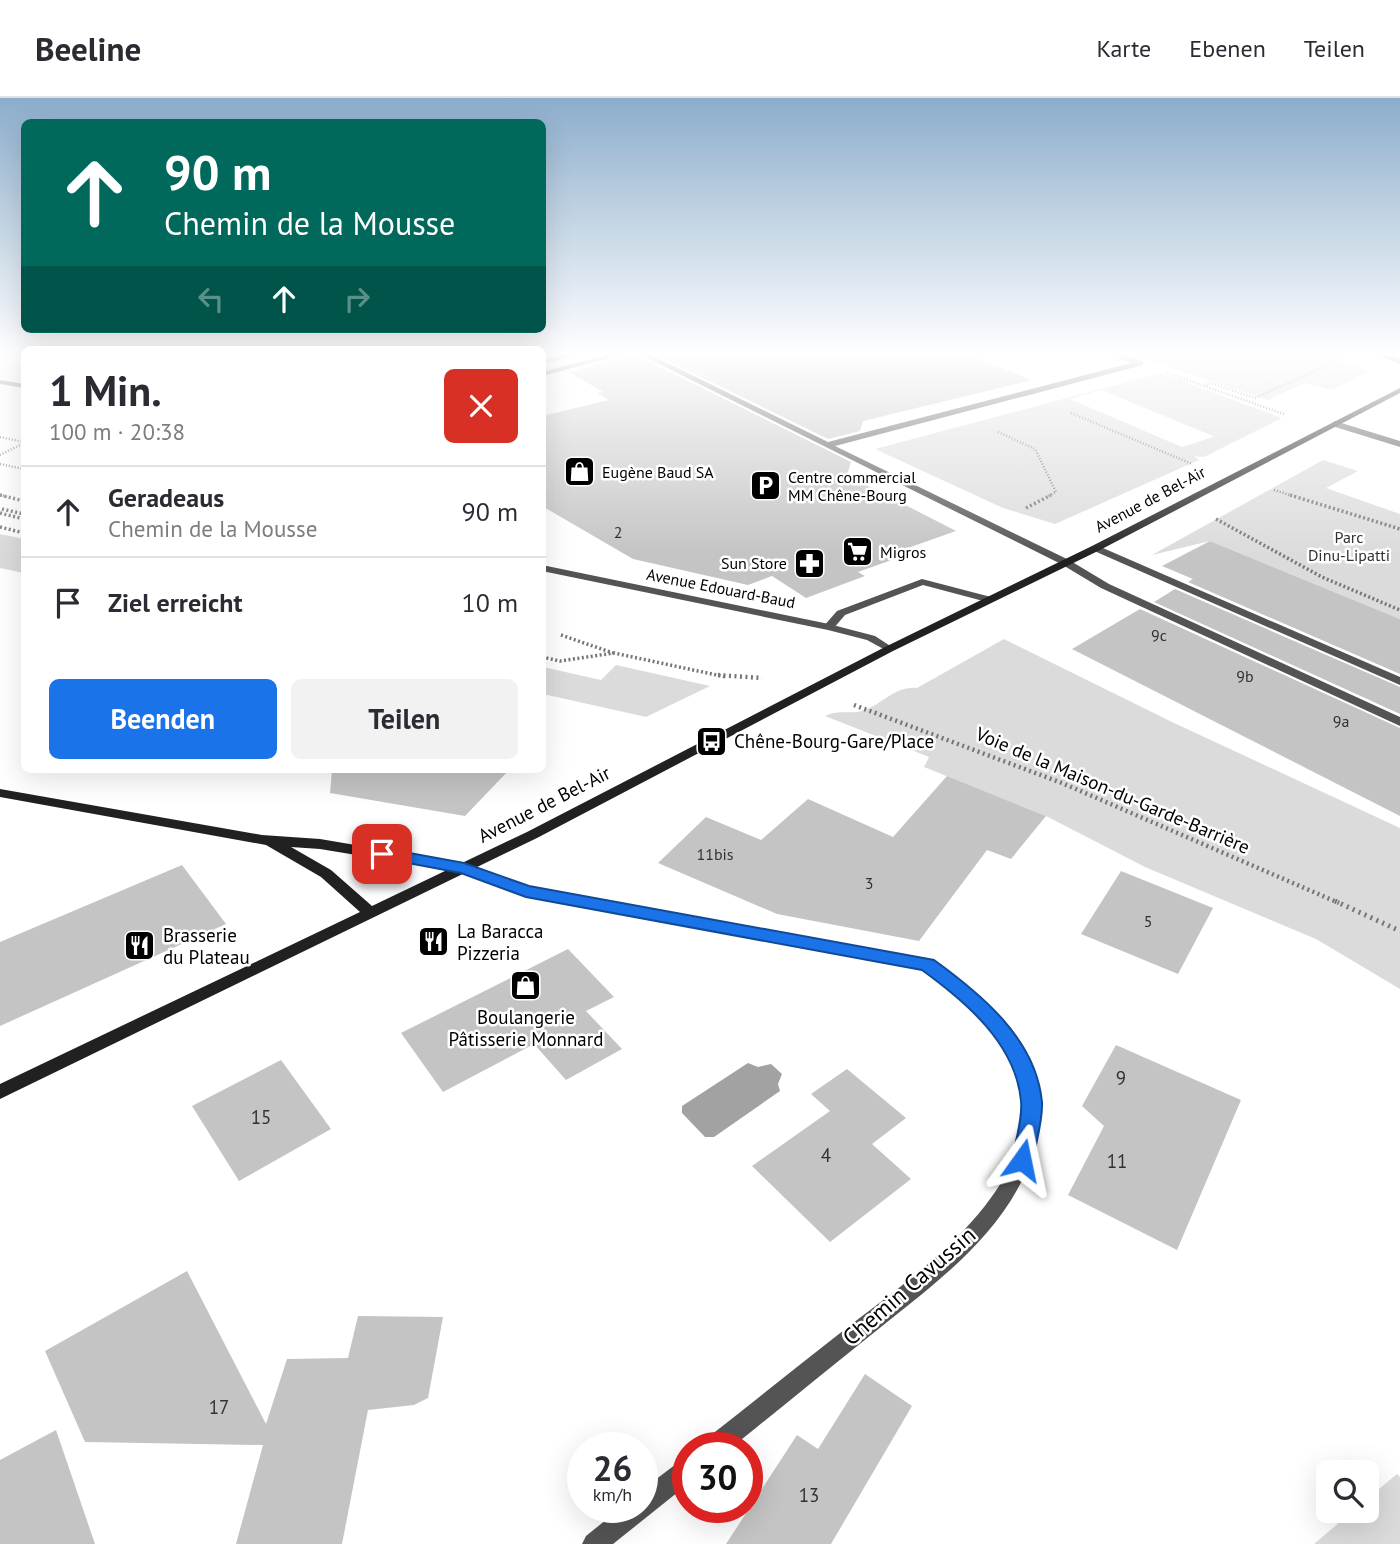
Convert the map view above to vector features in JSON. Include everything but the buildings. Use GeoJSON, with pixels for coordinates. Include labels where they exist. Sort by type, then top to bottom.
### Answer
{"type":"FeatureCollection","features":[{"type":"Feature","properties":{"kind":"street"},"geometry":{"type":"LineString","coordinates":[[775,419],[1065,562],[1105,586],[1400,722]]}},
{"type":"Feature","properties":{"kind":"street"},"geometry":{"type":"LineString","coordinates":[[827,445],[921,419]]}},
{"type":"Feature","properties":{"kind":"street","name":"Avenue de Bel-Air"},"geometry":{"type":"LineString","coordinates":[[0,1092],[464,868],[1344,419]]}},
{"type":"Feature","properties":{"kind":"street"},"geometry":{"type":"LineString","coordinates":[[1335,424],[1400,444]]}},
{"type":"Feature","properties":{"kind":"street"},"geometry":{"type":"LineString","coordinates":[[1096,548],[1400,681]]}},
{"type":"Feature","properties":{"kind":"street","name":"Avenue Edouard-Baud"},"geometry":{"type":"LineString","coordinates":[[546,569],[830,627],[871,638],[889,649]]}},
{"type":"Feature","properties":{"kind":"street"},"geometry":{"type":"LineString","coordinates":[[830,627],[841,613],[922,582],[987,599]]}},
{"type":"Feature","properties":{"kind":"street"},"geometry":{"type":"LineString","coordinates":[[0,793],[262,840],[320,844],[464,868]]}},
{"type":"Feature","properties":{"kind":"street"},"geometry":{"type":"LineString","coordinates":[[262,840],[310,860],[331,875],[371,914]]}},
{"type":"Feature","properties":{"kind":"street","name":"Chemin Cavussin"},"geometry":{"type":"LineString","coordinates":[[464,868],[526,891],[928,964],[971,996],[1023,1061],[1032,1103],[1029,1133],[1022,1160],[1005,1194],[970,1237],[916,1285],[733,1432]]}},
{"type":"Feature","properties":{"kind":"street"},"geometry":{"type":"LineString","coordinates":[[658,1493],[672,1482]]}},
{"type":"Feature","properties":{"kind":"street"},"geometry":{"type":"LineString","coordinates":[[594,1544],[620,1523]]}},
{"type":"Feature","properties":{"kind":"path"},"geometry":{"type":"LineString","coordinates":[[971,419],[1035,449],[1056,492],[989,526]]}},
{"type":"Feature","properties":{"kind":"path"},"geometry":{"type":"LineString","coordinates":[[1086,419],[1198,466]]}},
{"type":"Feature","properties":{"kind":"path"},"geometry":{"type":"LineString","coordinates":[[0,437],[21,442]]}},
{"type":"Feature","properties":{"kind":"path"},"geometry":{"type":"LineString","coordinates":[[0,453],[6,453],[21,445]]}},
{"type":"Feature","properties":{"kind":"path"},"geometry":{"type":"LineString","coordinates":[[0,464],[21,468]]}},
{"type":"Feature","properties":{"kind":"path"},"geometry":{"type":"LineString","coordinates":[[1267,487],[1400,529]]}},
{"type":"Feature","properties":{"kind":"path"},"geometry":{"type":"LineString","coordinates":[[0,495],[21,500]]}},
{"type":"Feature","properties":{"kind":"path"},"geometry":{"type":"LineString","coordinates":[[0,501],[8,497]]}},
{"type":"Feature","properties":{"kind":"path"},"geometry":{"type":"LineString","coordinates":[[1,511],[21,515]]}},
{"type":"Feature","properties":{"kind":"path"},"geometry":{"type":"LineString","coordinates":[[1213,517],[1322,577],[1400,610]]}},
{"type":"Feature","properties":{"kind":"path"},"geometry":{"type":"LineString","coordinates":[[0,527],[21,532]]}},
{"type":"Feature","properties":{"kind":"path"},"geometry":{"type":"LineString","coordinates":[[561,635],[614,653]]}},
{"type":"Feature","properties":{"kind":"path"},"geometry":{"type":"LineString","coordinates":[[546,658],[560,661],[614,653]]}},
{"type":"Feature","properties":{"kind":"path","name":"Voie de la Maison-du-Garde-Barrière"},"geometry":{"type":"LineString","coordinates":[[614,653],[727,677],[774,678],[1035,769],[1227,851],[1400,931]]}},
{"type":"Feature","properties":{"kind":"green space"},"geometry":{"type":"Polygon","coordinates":[[[986,419],[1118,419],[1182,447],[1213,436],[1173,419],[1279,419],[1204,457],[1194,456],[1199,460],[1055,524],[1003,508],[875,449],[986,419]]]}},
{"type":"Feature","properties":{"kind":"green space","name":"Parc Dinu-Lipatti"},"geometry":{"type":"Polygon","coordinates":[[[1323,460],[1358,471],[1326,488],[1400,514],[1400,619],[1210,541],[1152,555],[1323,460]]]}},
{"type":"Feature","properties":{"kind":"green space"},"geometry":{"type":"Polygon","coordinates":[[[0,534],[21,538],[21,572],[0,568],[0,534]]]}},
{"type":"Feature","properties":{"kind":"green space"},"geometry":{"type":"Polygon","coordinates":[[[1004,639],[1172,722],[1400,828],[1400,989],[1316,939],[1145,867],[1046,816],[924,767],[929,757],[825,716],[865,710],[896,692],[917,688],[1004,639]]]}},
{"type":"Feature","properties":{"kind":"green space"},"geometry":{"type":"Polygon","coordinates":[[[616,665],[710,686],[646,717],[546,695],[546,668],[601,680],[616,665]]]}},
{"type":"Feature","properties":{"kind":"green space"},"geometry":{"type":"Polygon","coordinates":[[[1397,1474],[1400,1477],[1400,1544],[1314,1544],[1339,1523],[1379,1523],[1379,1489],[1397,1474]]]}},
{"type":"Feature","properties":{"kind":"shaded area"},"geometry":{"type":"Polygon","coordinates":[[[748,1063],[758,1067],[771,1064],[782,1074],[778,1084],[780,1091],[714,1137],[705,1137],[682,1113],[682,1106],[748,1063]]]}},
{"type":"Feature","properties":{"kind":"place","name":"Eugène Baud SA"},"geometry":{"type":"Point","coordinates":[579,472]}},
{"type":"Feature","properties":{"kind":"place","name":"Centre commercial MM Chêne-Bourg"},"geometry":{"type":"Point","coordinates":[765,486]}},
{"type":"Feature","properties":{"kind":"place","name":"Migros"},"geometry":{"type":"Point","coordinates":[857,552]}},
{"type":"Feature","properties":{"kind":"place","name":"Sun Store"},"geometry":{"type":"Point","coordinates":[810,563]}},
{"type":"Feature","properties":{"kind":"place","name":"Chêne-Bourg-Gare/Place"},"geometry":{"type":"Point","coordinates":[711,741]}},
{"type":"Feature","properties":{"kind":"place","name":"La Baracca Pizzeria"},"geometry":{"type":"Point","coordinates":[434,942]}},
{"type":"Feature","properties":{"kind":"place","name":"Brasserie du Plateau"},"geometry":{"type":"Point","coordinates":[140,946]}},
{"type":"Feature","properties":{"kind":"place","name":"Boulangerie Pâtisserie Monnard"},"geometry":{"type":"Point","coordinates":[526,986]}},
{"type":"Feature","properties":{"kind":"route"},"geometry":{"type":"LineString","coordinates":[[382,854],[464,868],[526,891],[928,964],[971,996],[1023,1061],[1032,1103],[1029,1133],[1022,1160]]}}]}
